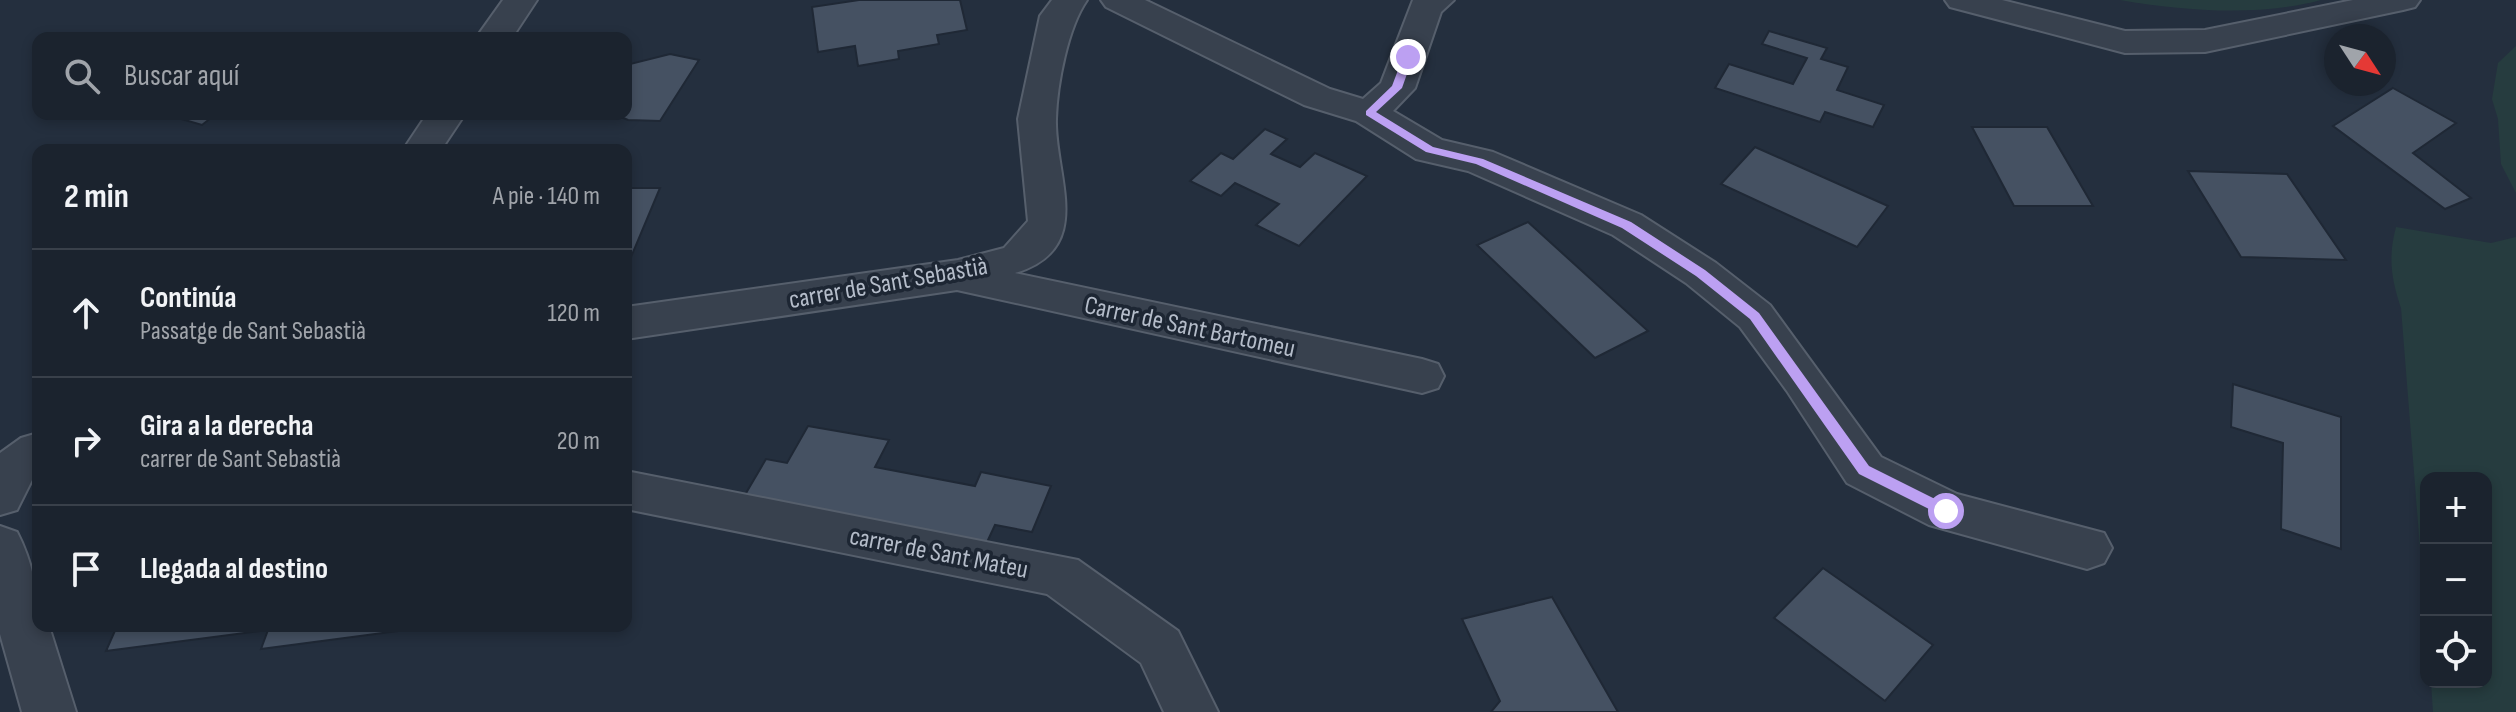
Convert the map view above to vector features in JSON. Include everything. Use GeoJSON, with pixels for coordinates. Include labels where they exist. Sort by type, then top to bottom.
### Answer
{"type":"FeatureCollection","features":[{"type":"Feature","properties":{"kind":"street"},"geometry":{"type":"LineString","coordinates":[[498,32],[520,0]]}},
{"type":"Feature","properties":{"kind":"street","name":"carrer de Sant Sebastià"},"geometry":{"type":"LineString","coordinates":[[632,322],[958,275],[1018,258],[1037,240],[1048,221],[1037,119],[1057,16],[1070,0]]}},
{"type":"Feature","properties":{"kind":"street"},"geometry":{"type":"LineString","coordinates":[[1118,0],[1317,97],[1369,113],[1430,150],[1479,161],[1627,225],[1701,273],[1755,316],[1864,470],[1946,511],[2087,548]]}},
{"type":"Feature","properties":{"kind":"street"},"geometry":{"type":"LineString","coordinates":[[1369,113],[1397,88],[1426,6],[1437,0]]}},
{"type":"Feature","properties":{"kind":"street"},"geometry":{"type":"LineString","coordinates":[[1962,0],[2125,42],[2205,41],[2403,0]]}},
{"type":"Feature","properties":{"kind":"street"},"geometry":{"type":"LineString","coordinates":[[426,144],[442,120]]}},
{"type":"Feature","properties":{"kind":"street","name":"Carrer de Sant Bartomeu"},"geometry":{"type":"LineString","coordinates":[[958,275],[1422,376]]}},
{"type":"Feature","properties":{"kind":"street"},"geometry":{"type":"LineString","coordinates":[[0,496],[15,467],[32,455]]}},
{"type":"Feature","properties":{"kind":"street","name":"carrer de Sant Mateu"},"geometry":{"type":"LineString","coordinates":[[632,491],[1060,575],[1160,647],[1191,712]]}},
{"type":"Feature","properties":{"kind":"street"},"geometry":{"type":"LineString","coordinates":[[0,547],[49,712]]}},
{"type":"Feature","properties":{"kind":"green space"},"geometry":{"type":"Polygon","coordinates":[[[2120,0],[2321,0],[2272,9],[2221,10],[2120,0]]]}},
{"type":"Feature","properties":{"kind":"green space"},"geometry":{"type":"Polygon","coordinates":[[[2516,46],[2516,193],[2501,164],[2498,119],[2492,99],[2498,63],[2516,46]]]}},
{"type":"Feature","properties":{"kind":"green space"},"geometry":{"type":"Polygon","coordinates":[[[2396,227],[2491,243],[2516,237],[2516,712],[2433,712],[2431,688],[2492,688],[2492,472],[2420,472],[2420,548],[2401,308],[2392,268],[2396,227]]]}},
{"type":"Feature","properties":{"kind":"building"},"geometry":{"type":"Polygon","coordinates":[[[859,0],[960,0],[967,30],[937,35],[939,44],[898,51],[899,59],[858,66],[855,46],[818,52],[812,7],[859,0]]]}},
{"type":"Feature","properties":{"kind":"building"},"geometry":{"type":"Polygon","coordinates":[[[1769,31],[1827,48],[1821,59],[1848,67],[1837,90],[1884,105],[1873,127],[1825,112],[1820,122],[1715,88],[1729,64],[1793,84],[1807,58],[1762,44],[1769,31]]]}},
{"type":"Feature","properties":{"kind":"building"},"geometry":{"type":"Polygon","coordinates":[[[670,54],[699,60],[660,121],[628,120],[632,120],[632,64],[670,54]]]}},
{"type":"Feature","properties":{"kind":"building"},"geometry":{"type":"Polygon","coordinates":[[[2396,90],[2456,123],[2413,153],[2471,198],[2445,209],[2333,126],[2380,96],[2396,96],[2396,90]]]}},
{"type":"Feature","properties":{"kind":"building"},"geometry":{"type":"Polygon","coordinates":[[[185,120],[208,120],[202,125],[185,120]]]}},
{"type":"Feature","properties":{"kind":"building"},"geometry":{"type":"Polygon","coordinates":[[[1972,127],[2047,127],[2093,206],[2014,206],[1972,127]]]}},
{"type":"Feature","properties":{"kind":"building"},"geometry":{"type":"Polygon","coordinates":[[[1265,129],[1287,139],[1271,154],[1300,167],[1315,153],[1367,176],[1299,246],[1256,225],[1279,204],[1235,183],[1221,196],[1190,181],[1221,153],[1233,159],[1265,129]]]}},
{"type":"Feature","properties":{"kind":"building"},"geometry":{"type":"Polygon","coordinates":[[[1755,147],[1888,206],[1857,247],[1721,184],[1755,147]]]}},
{"type":"Feature","properties":{"kind":"building"},"geometry":{"type":"Polygon","coordinates":[[[2188,171],[2287,174],[2346,260],[2241,257],[2188,171]]]}},
{"type":"Feature","properties":{"kind":"building"},"geometry":{"type":"Polygon","coordinates":[[[632,188],[660,188],[632,255],[632,188]]]}},
{"type":"Feature","properties":{"kind":"building"},"geometry":{"type":"Polygon","coordinates":[[[1528,222],[1648,331],[1595,358],[1477,245],[1528,222]]]}},
{"type":"Feature","properties":{"kind":"building"},"geometry":{"type":"Polygon","coordinates":[[[2233,384],[2341,417],[2341,549],[2281,529],[2283,443],[2231,427],[2233,384]]]}},
{"type":"Feature","properties":{"kind":"building"},"geometry":{"type":"Polygon","coordinates":[[[808,426],[889,440],[875,467],[975,486],[981,472],[1051,486],[1032,532],[995,525],[982,553],[739,505],[766,459],[787,463],[808,426]]]}},
{"type":"Feature","properties":{"kind":"building"},"geometry":{"type":"Polygon","coordinates":[[[1823,568],[1933,645],[1885,701],[1774,618],[1823,568]]]}},
{"type":"Feature","properties":{"kind":"building"},"geometry":{"type":"Polygon","coordinates":[[[1552,597],[1618,712],[1491,712],[1500,701],[1462,619],[1552,597]]]}},
{"type":"Feature","properties":{"kind":"building"},"geometry":{"type":"Polygon","coordinates":[[[114,632],[253,632],[106,651],[114,632]]]}},
{"type":"Feature","properties":{"kind":"building"},"geometry":{"type":"Polygon","coordinates":[[[267,632],[390,632],[261,649],[267,632]]]}},
{"type":"Feature","properties":{"kind":"route"},"geometry":{"type":"LineString","coordinates":[[1408,57],[1397,88],[1369,113],[1430,150],[1479,161],[1627,225],[1701,273],[1755,316],[1803,379],[1864,470],[1946,511]]}}]}
